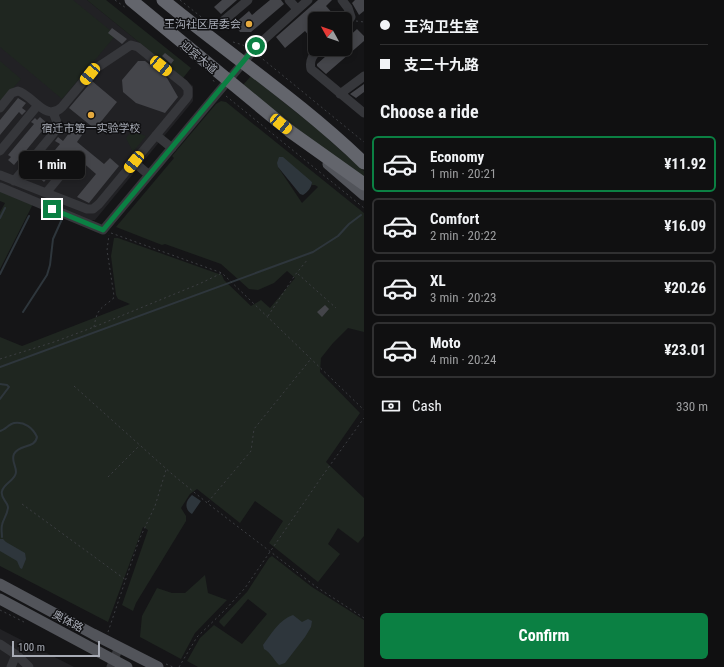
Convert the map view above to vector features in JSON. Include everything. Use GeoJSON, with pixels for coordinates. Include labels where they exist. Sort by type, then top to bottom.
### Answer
{"type":"FeatureCollection","features":[{"type":"Feature","properties":{"kind":"highway","name":"迎宾大道"},"geometry":{"type":"LineString","coordinates":[[131,0],[291,132],[364,184]]}},
{"type":"Feature","properties":{"kind":"highway","name":"迎宾大道"},"geometry":{"type":"LineString","coordinates":[[163,0],[306,111],[364,163]]}},
{"type":"Feature","properties":{"kind":"main road"},"geometry":{"type":"LineString","coordinates":[[306,111],[364,154]]}},
{"type":"Feature","properties":{"kind":"main road"},"geometry":{"type":"LineString","coordinates":[[291,132],[364,195]]}},
{"type":"Feature","properties":{"kind":"main road","name":"奥体路"},"geometry":{"type":"LineString","coordinates":[[0,584],[158,667]]}},
{"type":"Feature","properties":{"kind":"main road","name":"奥体路"},"geometry":{"type":"LineString","coordinates":[[0,599],[113,664],[127,667]]}},
{"type":"Feature","properties":{"kind":"street"},"geometry":{"type":"LineString","coordinates":[[222,22],[248,0]]}},
{"type":"Feature","properties":{"kind":"street"},"geometry":{"type":"LineString","coordinates":[[289,0],[297,9]]}},
{"type":"Feature","properties":{"kind":"street"},"geometry":{"type":"LineString","coordinates":[[0,187],[106,232],[149,175],[262,40],[308,0]]}},
{"type":"Feature","properties":{"kind":"street"},"geometry":{"type":"LineString","coordinates":[[342,0],[349,12]]}},
{"type":"Feature","properties":{"kind":"street"},"geometry":{"type":"LineString","coordinates":[[0,108],[12,94],[18,91],[24,93],[46,111],[53,112],[62,107],[92,71],[127,46],[131,45],[138,47],[184,84],[188,89],[188,93],[180,100],[156,135],[99,204],[93,209],[87,209],[0,175]]}},
{"type":"Feature","properties":{"kind":"street"},"geometry":{"type":"LineString","coordinates":[[314,56],[310,62],[312,69],[340,94],[363,110]]}},
{"type":"Feature","properties":{"kind":"street"},"geometry":{"type":"LineString","coordinates":[[340,94],[364,76]]}},
{"type":"Feature","properties":{"kind":"street"},"geometry":{"type":"LineString","coordinates":[[0,151],[38,105]]}},
{"type":"Feature","properties":{"kind":"street"},"geometry":{"type":"LineString","coordinates":[[14,181],[56,129],[58,125],[53,112]]}},
{"type":"Feature","properties":{"kind":"street"},"geometry":{"type":"LineString","coordinates":[[156,135],[172,148]]}},
{"type":"Feature","properties":{"kind":"street"},"geometry":{"type":"LineString","coordinates":[[46,193],[74,159]]}},
{"type":"Feature","properties":{"kind":"street"},"geometry":{"type":"LineString","coordinates":[[134,162],[149,175]]}},
{"type":"Feature","properties":{"kind":"street"},"geometry":{"type":"LineString","coordinates":[[0,644],[16,654],[29,667]]}},
{"type":"Feature","properties":{"kind":"street"},"geometry":{"type":"LineString","coordinates":[[113,664],[119,647]]}},
{"type":"Feature","properties":{"kind":"street"},"geometry":{"type":"LineString","coordinates":[[11,667],[16,654]]}},
{"type":"Feature","properties":{"kind":"path"},"geometry":{"type":"LineString","coordinates":[[180,0],[209,24]]}},
{"type":"Feature","properties":{"kind":"path"},"geometry":{"type":"LineString","coordinates":[[232,42],[243,45],[364,142]]}},
{"type":"Feature","properties":{"kind":"path"},"geometry":{"type":"LineString","coordinates":[[226,96],[364,208]]}},
{"type":"Feature","properties":{"kind":"path"},"geometry":{"type":"LineString","coordinates":[[94,327],[98,311],[113,299],[114,296],[107,250],[106,232],[222,273],[364,410]]}},
{"type":"Feature","properties":{"kind":"path"},"geometry":{"type":"LineString","coordinates":[[268,317],[308,259]]}},
{"type":"Feature","properties":{"kind":"path"},"geometry":{"type":"LineString","coordinates":[[0,359],[54,342],[94,327],[200,284],[222,273]]}},
{"type":"Feature","properties":{"kind":"path"},"geometry":{"type":"LineString","coordinates":[[297,274],[336,308]]}},
{"type":"Feature","properties":{"kind":"path"},"geometry":{"type":"LineString","coordinates":[[208,503],[251,451],[254,429],[311,359]]}},
{"type":"Feature","properties":{"kind":"path"},"geometry":{"type":"LineString","coordinates":[[74,386],[167,469],[208,503],[315,586],[364,618]]}},
{"type":"Feature","properties":{"kind":"path"},"geometry":{"type":"LineString","coordinates":[[179,667],[197,637],[245,588],[364,418]]}},
{"type":"Feature","properties":{"kind":"path"},"geometry":{"type":"LineString","coordinates":[[108,477],[140,445]]}},
{"type":"Feature","properties":{"kind":"path"},"geometry":{"type":"LineString","coordinates":[[108,633],[139,540],[155,506],[167,469]]}},
{"type":"Feature","properties":{"kind":"path"},"geometry":{"type":"LineString","coordinates":[[22,504],[126,580]]}},
{"type":"Feature","properties":{"kind":"shaded area","name":"宿迁市第一实验学校"},"geometry":{"type":"Polygon","coordinates":[[[0,0],[87,0],[193,86],[193,101],[95,220],[88,220],[0,183],[0,0]]]}},
{"type":"Feature","properties":{"kind":"shaded area"},"geometry":{"type":"Polygon","coordinates":[[[0,0],[73,0],[116,35],[62,99],[0,47],[0,0]]]}},
{"type":"Feature","properties":{"kind":"shaded area"},"geometry":{"type":"Polygon","coordinates":[[[87,0],[106,0],[191,68],[183,78],[87,0]]]}},
{"type":"Feature","properties":{"kind":"shaded area"},"geometry":{"type":"Polygon","coordinates":[[[0,61],[21,79],[0,103],[0,61]]]}},
{"type":"Feature","properties":{"kind":"shaded area"},"geometry":{"type":"Polygon","coordinates":[[[251,76],[317,129],[364,171],[364,179],[242,86],[251,76]]]}},
{"type":"Feature","properties":{"kind":"shaded area"},"geometry":{"type":"Polygon","coordinates":[[[221,101],[226,102],[364,213],[364,332],[348,328],[321,358],[320,372],[360,413],[326,462],[364,498],[364,536],[358,543],[338,528],[328,544],[340,554],[318,582],[269,543],[283,521],[255,501],[240,523],[197,489],[190,494],[181,508],[186,516],[186,521],[136,603],[133,611],[122,605],[148,530],[143,527],[108,622],[0,566],[0,337],[22,346],[130,304],[118,299],[116,295],[111,256],[114,238],[118,238],[222,275],[224,280],[251,306],[261,300],[270,308],[295,278],[287,271],[274,283],[258,290],[249,289],[221,264],[165,244],[162,245],[116,227],[174,158],[172,156],[216,104],[221,101]],[[278,167],[302,203],[318,187],[312,185],[312,182],[278,167]]]}},
{"type":"Feature","properties":{"kind":"shaded area"},"geometry":{"type":"Polygon","coordinates":[[[132,131],[146,136],[133,152],[126,138],[132,131]]]}},
{"type":"Feature","properties":{"kind":"shaded area"},"geometry":{"type":"Polygon","coordinates":[[[279,157],[283,157],[312,182],[310,188],[305,194],[300,194],[278,167],[277,163],[279,157]]]}},
{"type":"Feature","properties":{"kind":"shaded area"},"geometry":{"type":"Polygon","coordinates":[[[0,190],[33,204],[0,269],[0,212],[5,203],[0,201],[0,190]]]}},
{"type":"Feature","properties":{"kind":"shaded area"},"geometry":{"type":"Polygon","coordinates":[[[192,495],[201,501],[192,514],[189,512],[186,505],[192,495]]]}},
{"type":"Feature","properties":{"kind":"shaded area"},"geometry":{"type":"Polygon","coordinates":[[[0,539],[3,539],[25,553],[26,559],[22,569],[17,561],[0,551],[0,539]]]}},
{"type":"Feature","properties":{"kind":"shaded area"},"geometry":{"type":"Polygon","coordinates":[[[272,556],[312,587],[364,620],[364,667],[198,667],[187,661],[200,638],[214,625],[242,644],[267,614],[248,599],[224,627],[219,622],[247,592],[269,558],[272,556]]]}},
{"type":"Feature","properties":{"kind":"shaded area"},"geometry":{"type":"Polygon","coordinates":[[[205,575],[208,593],[227,600],[195,633],[181,659],[140,637],[142,616],[157,588],[172,593],[185,593],[205,575]]]}},
{"type":"Feature","properties":{"kind":"shaded area"},"geometry":{"type":"Polygon","coordinates":[[[293,615],[302,622],[308,619],[312,621],[311,627],[285,663],[279,665],[264,649],[263,645],[272,632],[284,620],[293,615]]]}},
{"type":"Feature","properties":{"kind":"shaded area"},"geometry":{"type":"Polygon","coordinates":[[[0,629],[74,667],[0,667],[0,629]]]}},
{"type":"Feature","properties":{"kind":"building"},"geometry":{"type":"Polygon","coordinates":[[[222,0],[237,0],[221,14],[214,7],[222,0]]]}},
{"type":"Feature","properties":{"kind":"building"},"geometry":{"type":"Polygon","coordinates":[[[270,0],[281,0],[284,4],[251,32],[240,32],[234,24],[249,11],[252,15],[270,0]]]}},
{"type":"Feature","properties":{"kind":"building"},"geometry":{"type":"Polygon","coordinates":[[[318,0],[332,0],[326,6],[331,12],[308,12],[308,34],[305,31],[285,48],[276,37],[318,0]]]}},
{"type":"Feature","properties":{"kind":"building"},"geometry":{"type":"Polygon","coordinates":[[[355,0],[364,0],[364,11],[359,15],[352,3],[355,0]]]}},
{"type":"Feature","properties":{"kind":"building"},"geometry":{"type":"Polygon","coordinates":[[[112,28],[127,39],[122,44],[108,33],[112,28]]]}},
{"type":"Feature","properties":{"kind":"building"},"geometry":{"type":"Polygon","coordinates":[[[357,29],[364,36],[364,41],[352,51],[352,34],[357,29]]]}},
{"type":"Feature","properties":{"kind":"building"},"geometry":{"type":"Polygon","coordinates":[[[165,53],[174,60],[171,64],[162,56],[165,53]]]}},
{"type":"Feature","properties":{"kind":"building"},"geometry":{"type":"Polygon","coordinates":[[[326,56],[347,56],[326,74],[317,66],[317,64],[326,56]]]}},
{"type":"Feature","properties":{"kind":"building"},"geometry":{"type":"Polygon","coordinates":[[[138,61],[145,61],[167,78],[178,97],[165,113],[136,103],[123,92],[122,80],[138,61]]]}},
{"type":"Feature","properties":{"kind":"building"},"geometry":{"type":"Polygon","coordinates":[[[92,81],[117,102],[95,129],[69,108],[92,81]]]}},
{"type":"Feature","properties":{"kind":"building"},"geometry":{"type":"Polygon","coordinates":[[[364,84],[364,92],[356,98],[350,94],[364,84]]]}},
{"type":"Feature","properties":{"kind":"building"},"geometry":{"type":"Polygon","coordinates":[[[18,98],[26,103],[22,108],[26,111],[22,115],[19,112],[0,135],[0,120],[18,98]]]}},
{"type":"Feature","properties":{"kind":"building"},"geometry":{"type":"Polygon","coordinates":[[[40,117],[48,124],[46,127],[49,130],[46,133],[43,130],[14,165],[8,160],[11,157],[8,155],[34,124],[31,122],[35,118],[37,120],[40,117]]]}},
{"type":"Feature","properties":{"kind":"building"},"geometry":{"type":"Polygon","coordinates":[[[73,128],[82,135],[77,142],[104,164],[110,158],[119,166],[89,203],[77,197],[96,174],[80,160],[80,157],[77,154],[71,154],[69,152],[44,182],[35,174],[60,144],[55,141],[58,137],[63,141],[73,128]]]}},
{"type":"Feature","properties":{"kind":"building"},"geometry":{"type":"Polygon","coordinates":[[[325,305],[329,309],[322,317],[317,312],[325,305]]]}},
{"type":"Feature","properties":{"kind":"waterway"},"geometry":{"type":"LineString","coordinates":[[0,218],[5,208]]}},
{"type":"Feature","properties":{"kind":"waterway"},"geometry":{"type":"LineString","coordinates":[[0,367],[313,252],[338,236],[349,224],[361,215]]}},
{"type":"Feature","properties":{"kind":"waterway"},"geometry":{"type":"LineString","coordinates":[[0,274],[29,216]]}},
{"type":"Feature","properties":{"kind":"waterway"},"geometry":{"type":"LineString","coordinates":[[23,312],[47,275],[50,265],[53,239],[62,219]]}},
{"type":"Feature","properties":{"kind":"waterway"},"geometry":{"type":"LineString","coordinates":[[0,384],[7,385],[9,387],[0,399]]}},
{"type":"Feature","properties":{"kind":"waterway"},"geometry":{"type":"LineString","coordinates":[[0,431],[12,424],[21,423],[31,428],[37,437],[36,441],[19,449],[14,454],[13,459],[16,472],[14,477],[2,491],[3,498],[8,507],[2,525],[2,537]]}},
{"type":"Feature","properties":{"kind":"place","name":"王沟社区居委会"},"geometry":{"type":"Point","coordinates":[249,24]}},
{"type":"Feature","properties":{"kind":"place","name":"宿迁市第一实验学校"},"geometry":{"type":"Point","coordinates":[91,115]}},
{"type":"Feature","properties":{"kind":"route"},"geometry":{"type":"LineString","coordinates":[[52,209],[103,230],[256,46]]}}]}
